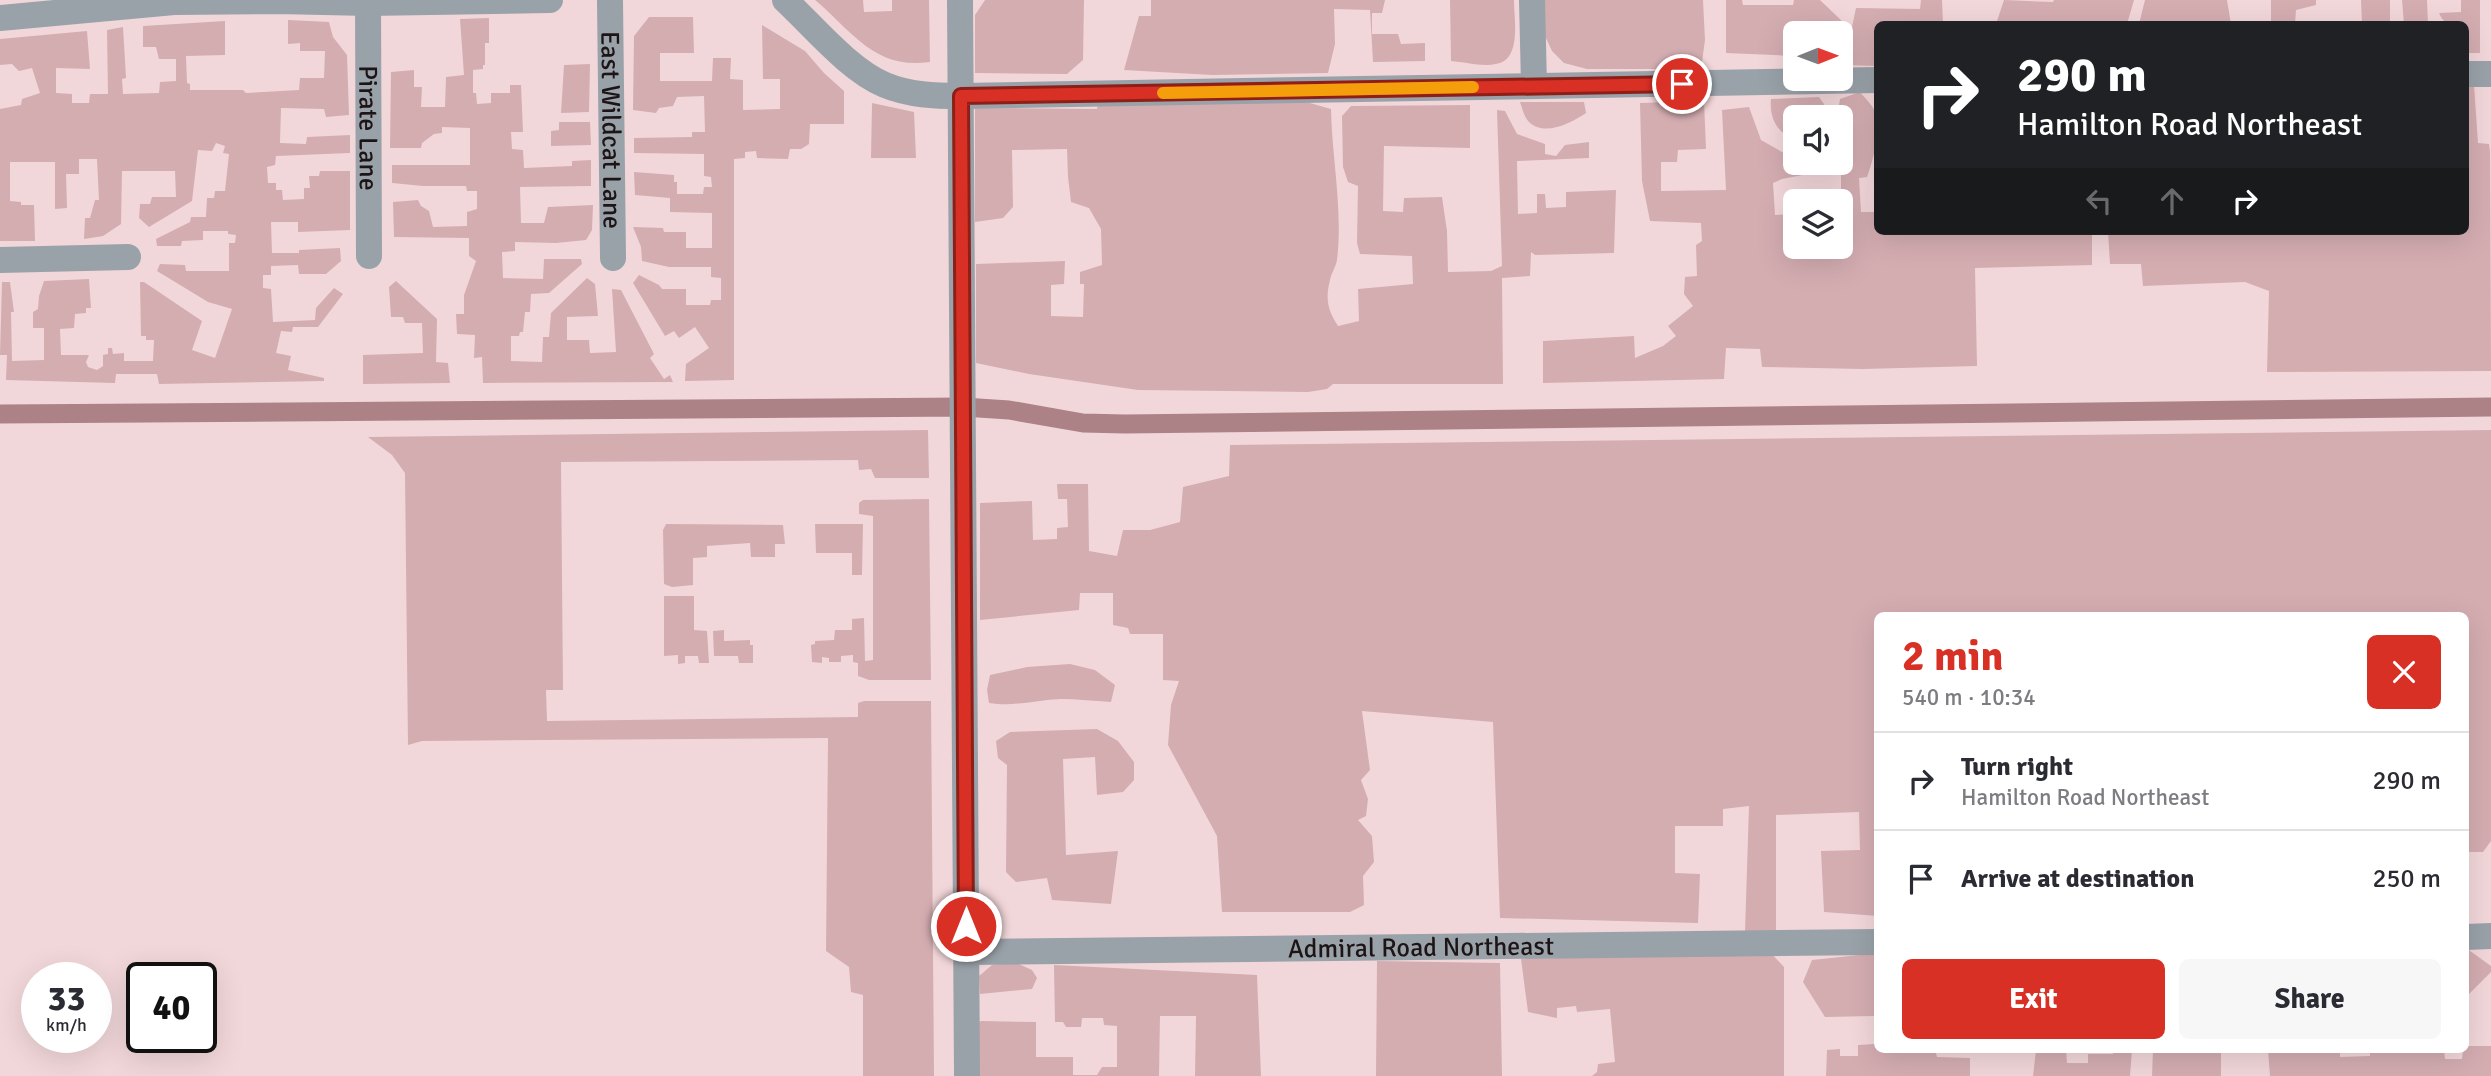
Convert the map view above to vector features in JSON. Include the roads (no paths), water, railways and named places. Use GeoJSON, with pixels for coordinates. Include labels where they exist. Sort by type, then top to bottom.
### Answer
{"type":"FeatureCollection","features":[{"type":"Feature","properties":{"kind":"street"},"geometry":{"type":"LineString","coordinates":[[0,18],[174,2],[550,0]]}},
{"type":"Feature","properties":{"kind":"street","name":"East Wildcat Lane"},"geometry":{"type":"LineString","coordinates":[[610,0],[613,258]]}},
{"type":"Feature","properties":{"kind":"street"},"geometry":{"type":"LineString","coordinates":[[785,0],[854,65],[884,85],[916,94],[961,96],[1874,80]]}},
{"type":"Feature","properties":{"kind":"street"},"geometry":{"type":"LineString","coordinates":[[960,0],[967,1076]]}},
{"type":"Feature","properties":{"kind":"street"},"geometry":{"type":"LineString","coordinates":[[1532,0],[1534,86]]}},
{"type":"Feature","properties":{"kind":"street","name":"Pirate Lane"},"geometry":{"type":"LineString","coordinates":[[368,1],[369,256]]}},
{"type":"Feature","properties":{"kind":"street"},"geometry":{"type":"LineString","coordinates":[[2469,74],[2491,74]]}},
{"type":"Feature","properties":{"kind":"street"},"geometry":{"type":"LineString","coordinates":[[0,260],[128,257]]}},
{"type":"Feature","properties":{"kind":"street"},"geometry":{"type":"LineString","coordinates":[[2469,937],[2491,936]]}},
{"type":"Feature","properties":{"kind":"street","name":"Admiral Road Northeast"},"geometry":{"type":"LineString","coordinates":[[966,952],[1874,942]]}},
{"type":"Feature","properties":{"kind":"waterway"},"geometry":{"type":"LineString","coordinates":[[0,414],[963,407],[1009,410],[1083,423],[1125,424],[2491,407]]}}]}
